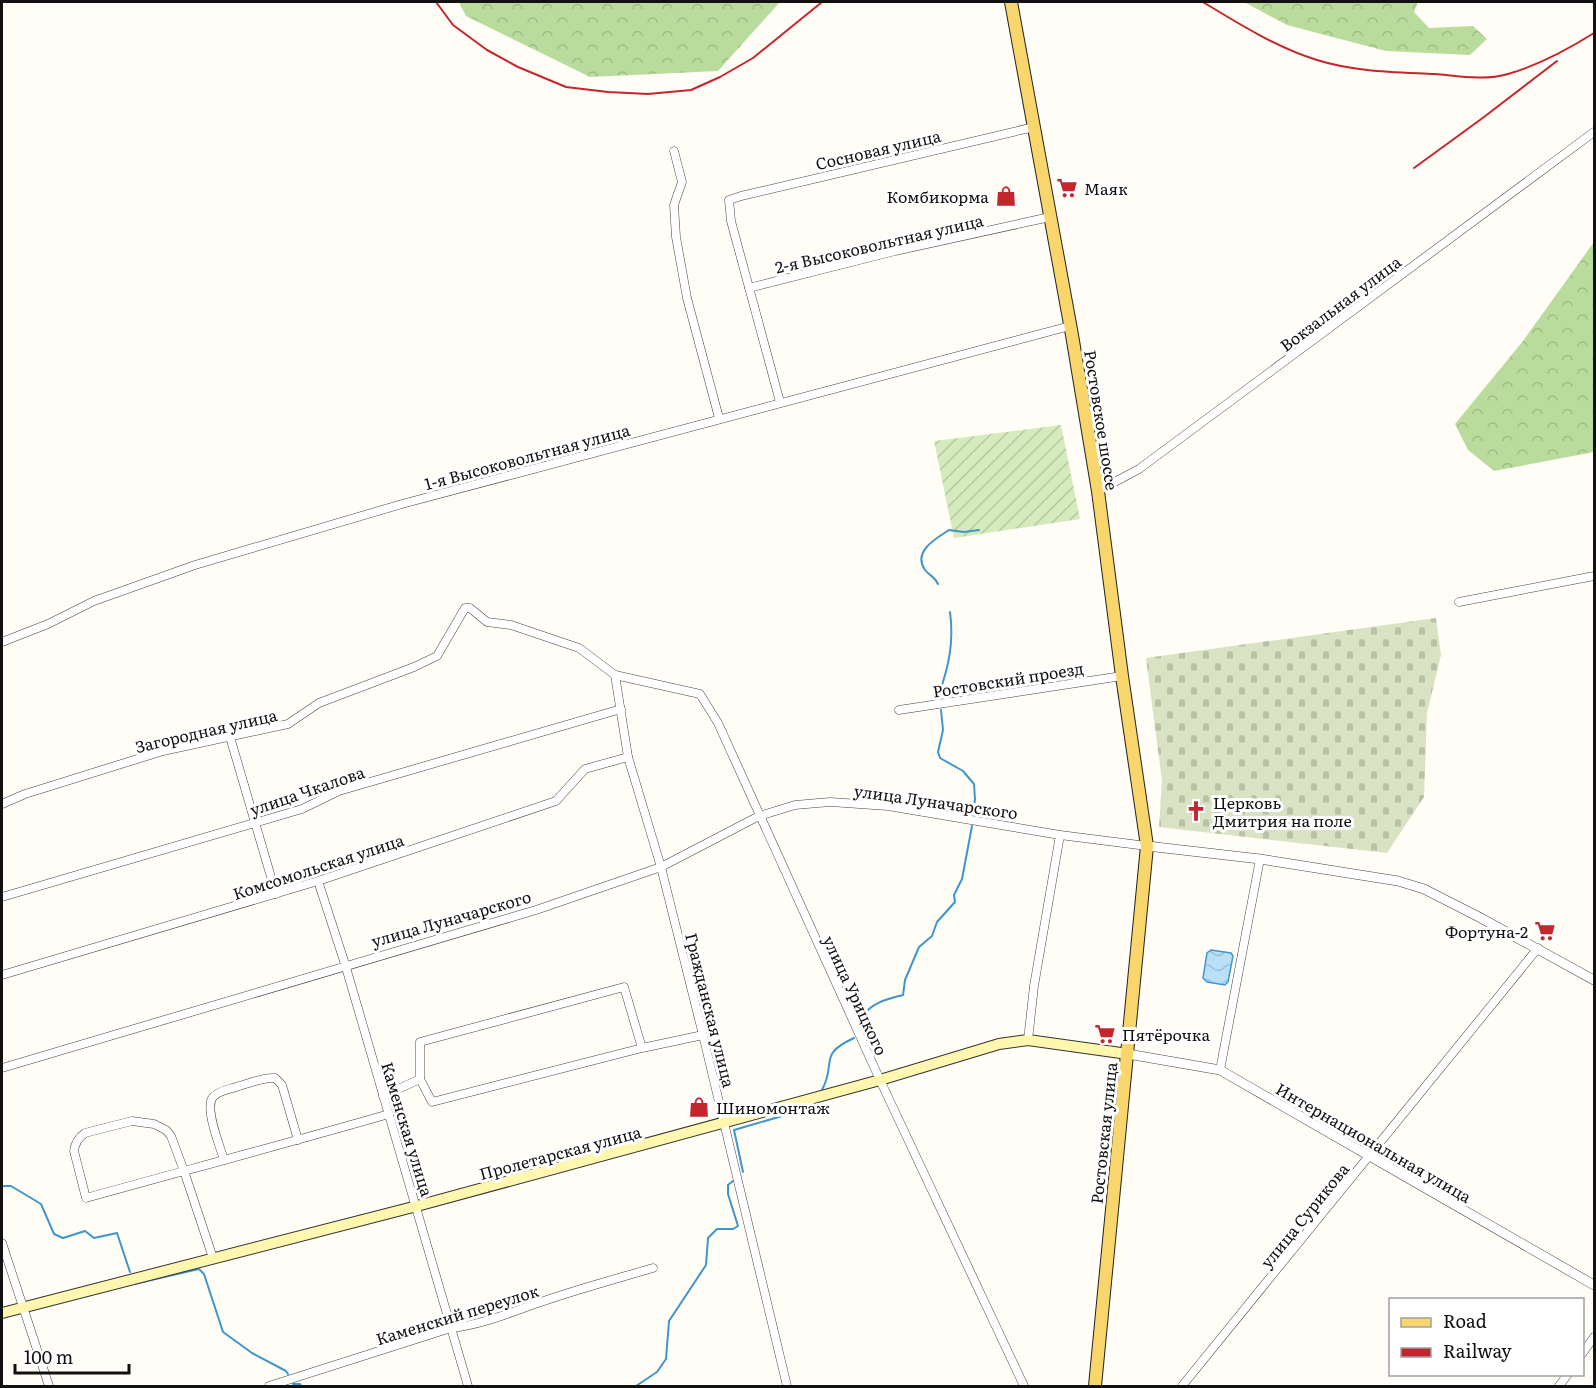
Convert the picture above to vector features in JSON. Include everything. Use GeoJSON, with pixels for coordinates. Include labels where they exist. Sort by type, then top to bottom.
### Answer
{"type":"FeatureCollection","features":[{"type":"Feature","properties":{"kind":"main road","name":"Ростовское шоссе"},"geometry":{"type":"LineString","coordinates":[[1011,2],[1098,491],[1147,846]]}},
{"type":"Feature","properties":{"kind":"main road","name":"Ростовская улица"},"geometry":{"type":"LineString","coordinates":[[1095,1386],[1147,846]]}},
{"type":"Feature","properties":{"kind":"main road","name":"Пролетарская улица"},"geometry":{"type":"LineString","coordinates":[[2,1313],[417,1206],[725,1123],[999,1044],[1028,1040],[1128,1054]]}},
{"type":"Feature","properties":{"kind":"street","name":"Сосновая улица"},"geometry":{"type":"LineString","coordinates":[[749,288],[731,221],[729,200],[1034,127]]}},
{"type":"Feature","properties":{"kind":"street","name":"Вокзальная улица"},"geometry":{"type":"LineString","coordinates":[[1098,491],[1139,469],[1594,132]]}},
{"type":"Feature","properties":{"kind":"street"},"geometry":{"type":"LineString","coordinates":[[674,151],[682,182],[674,205],[676,237],[687,298],[719,418]]}},
{"type":"Feature","properties":{"kind":"street","name":"2-я Высоковольтная улица"},"geometry":{"type":"LineString","coordinates":[[749,288],[895,251],[1050,216]]}},
{"type":"Feature","properties":{"kind":"street"},"geometry":{"type":"LineString","coordinates":[[749,288],[780,402]]}},
{"type":"Feature","properties":{"kind":"street","name":"1-я Высоковольтная улица"},"geometry":{"type":"LineString","coordinates":[[2,642],[48,624],[94,601],[195,565],[402,504],[1070,326]]}},
{"type":"Feature","properties":{"kind":"street"},"geometry":{"type":"LineString","coordinates":[[1459,602],[1594,576]]}},
{"type":"Feature","properties":{"kind":"street","name":"Загородная улица"},"geometry":{"type":"LineString","coordinates":[[2,804],[25,794],[163,751],[288,724],[320,703],[437,656],[465,608],[470,608],[487,622],[511,626],[579,648],[615,675]]}},
{"type":"Feature","properties":{"kind":"street","name":"Гражданская улица"},"geometry":{"type":"LineString","coordinates":[[615,675],[628,757],[661,867],[787,1386]]}},
{"type":"Feature","properties":{"kind":"street","name":"улица Урицкого"},"geometry":{"type":"LineString","coordinates":[[615,675],[700,694],[718,723],[880,1080],[1024,1386]]}},
{"type":"Feature","properties":{"kind":"street","name":"Ростовский проезд"},"geometry":{"type":"LineString","coordinates":[[900,710],[1122,676]]}},
{"type":"Feature","properties":{"kind":"street","name":"улица Чкалова"},"geometry":{"type":"LineString","coordinates":[[2,897],[302,809],[339,791],[621,709]]}},
{"type":"Feature","properties":{"kind":"street"},"geometry":{"type":"LineString","coordinates":[[230,737],[276,894]]}},
{"type":"Feature","properties":{"kind":"street","name":"Комсомольская улица"},"geometry":{"type":"LineString","coordinates":[[2,975],[318,881],[556,801],[585,769],[628,757]]}},
{"type":"Feature","properties":{"kind":"street","name":"улица Луначарского"},"geometry":{"type":"LineString","coordinates":[[2,1068],[536,909],[661,867],[759,816],[795,805],[830,802],[888,806],[1060,835],[1260,859],[1398,881],[1424,889],[1594,980]]}},
{"type":"Feature","properties":{"kind":"street"},"geometry":{"type":"LineString","coordinates":[[1028,1040],[1034,986],[1060,835]]}},
{"type":"Feature","properties":{"kind":"street"},"geometry":{"type":"LineString","coordinates":[[1220,1070],[1260,859]]}},
{"type":"Feature","properties":{"kind":"street","name":"Каменская улица"},"geometry":{"type":"LineString","coordinates":[[318,881],[417,1206],[468,1386]]}},
{"type":"Feature","properties":{"kind":"street","name":"улица Сурикова"},"geometry":{"type":"LineString","coordinates":[[1182,1386],[1538,948]]}},
{"type":"Feature","properties":{"kind":"street"},"geometry":{"type":"LineString","coordinates":[[642,1048],[624,987],[420,1042],[420,1079],[432,1102],[642,1048],[703,1035]]}},
{"type":"Feature","properties":{"kind":"street","name":"Интернациональная улица"},"geometry":{"type":"LineString","coordinates":[[1128,1054],[1220,1070],[1594,1285]]}},
{"type":"Feature","properties":{"kind":"street"},"geometry":{"type":"LineString","coordinates":[[224,1160],[210,1111],[211,1101],[218,1093],[266,1078],[275,1078],[282,1084],[298,1140]]}},
{"type":"Feature","properties":{"kind":"street"},"geometry":{"type":"LineString","coordinates":[[383,1096],[420,1079]]}},
{"type":"Feature","properties":{"kind":"street"},"geometry":{"type":"LineString","coordinates":[[213,1258],[184,1171],[171,1136],[166,1130],[154,1124],[132,1121],[81,1136],[74,1146],[74,1151],[86,1198],[184,1171],[224,1160],[298,1140],[389,1114]]}},
{"type":"Feature","properties":{"kind":"street"},"geometry":{"type":"LineString","coordinates":[[2,1243],[49,1386]]}},
{"type":"Feature","properties":{"kind":"street","name":"Каменский переулок"},"geometry":{"type":"LineString","coordinates":[[269,1386],[451,1328],[465,1327],[507,1315],[539,1302],[653,1268]]}},
{"type":"Feature","properties":{"kind":"street"},"geometry":{"type":"LineString","coordinates":[[1584,1351],[1594,1337]]}},
{"type":"Feature","properties":{"kind":"green space"},"geometry":{"type":"Polygon","coordinates":[[[459,2],[780,2],[718,71],[590,77],[466,16],[459,2]]]}},
{"type":"Feature","properties":{"kind":"green space"},"geometry":{"type":"Polygon","coordinates":[[[1244,2],[1418,2],[1414,12],[1429,28],[1473,26],[1487,39],[1470,55],[1386,51],[1287,25],[1244,2]]]}},
{"type":"Feature","properties":{"kind":"green space"},"geometry":{"type":"Polygon","coordinates":[[[1594,242],[1594,452],[1494,471],[1468,450],[1455,424],[1523,341],[1594,242]]]}},
{"type":"Feature","properties":{"kind":"green space"},"geometry":{"type":"Polygon","coordinates":[[[1061,425],[1080,519],[954,538],[934,441],[1061,425]]]}},
{"type":"Feature","properties":{"kind":"green space"},"geometry":{"type":"Polygon","coordinates":[[[1436,618],[1441,655],[1427,713],[1424,797],[1387,853],[1159,827],[1162,781],[1146,658],[1436,618]]]}},
{"type":"Feature","properties":{"kind":"water"},"geometry":{"type":"Polygon","coordinates":[[[1211,950],[1231,953],[1233,956],[1228,982],[1225,985],[1207,982],[1203,978],[1207,953],[1211,950]]]}},
{"type":"Feature","properties":{"kind":"waterway"},"geometry":{"type":"LineString","coordinates":[[938,584],[925,570],[922,563],[924,551],[949,530],[964,532],[979,530]]}},
{"type":"Feature","properties":{"kind":"waterway"},"geometry":{"type":"LineString","coordinates":[[939,697],[950,653],[950,612]]}},
{"type":"Feature","properties":{"kind":"waterway"},"geometry":{"type":"LineString","coordinates":[[941,710],[943,730],[938,752],[940,758],[963,771],[974,784],[973,814]]}},
{"type":"Feature","properties":{"kind":"waterway"},"geometry":{"type":"LineString","coordinates":[[866,1033],[868,1026],[863,1016],[876,1004],[903,995],[905,980],[919,947],[932,936],[937,922],[955,902],[954,895],[962,879],[972,826]]}},
{"type":"Feature","properties":{"kind":"waterway"},"geometry":{"type":"LineString","coordinates":[[822,1090],[832,1055],[836,1049],[854,1038]]}},
{"type":"Feature","properties":{"kind":"waterway"},"geometry":{"type":"LineString","coordinates":[[743,1172],[734,1130],[814,1105]]}},
{"type":"Feature","properties":{"kind":"waterway"},"geometry":{"type":"LineString","coordinates":[[636,1386],[657,1372],[666,1359],[669,1321],[706,1265],[708,1238],[717,1229],[733,1229],[738,1226],[728,1194],[728,1185],[733,1181]]}},
{"type":"Feature","properties":{"kind":"waterway"},"geometry":{"type":"LineString","coordinates":[[2,1186],[11,1186],[41,1204],[54,1234],[63,1238],[85,1231],[94,1238],[117,1233],[130,1272]]}},
{"type":"Feature","properties":{"kind":"waterway"},"geometry":{"type":"LineString","coordinates":[[134,1284],[199,1269],[204,1274],[223,1332],[252,1353],[288,1374]]}},
{"type":"Feature","properties":{"kind":"waterway"},"geometry":{"type":"LineString","coordinates":[[293,1384],[301,1386]]}},
{"type":"Feature","properties":{"kind":"railway"},"geometry":{"type":"LineString","coordinates":[[436,2],[453,25],[487,50],[518,67],[566,87],[648,94],[691,90],[720,77],[753,58],[822,2]]}},
{"type":"Feature","properties":{"kind":"railway"},"geometry":{"type":"LineString","coordinates":[[1203,2],[1258,34],[1302,55],[1331,64],[1376,71],[1471,77],[1499,76],[1542,62],[1594,33]]}},
{"type":"Feature","properties":{"kind":"railway"},"geometry":{"type":"LineString","coordinates":[[1414,168],[1557,61]]}},
{"type":"Feature","properties":{"kind":"place","name":"Маяк"},"geometry":{"type":"Point","coordinates":[1067,188]}},
{"type":"Feature","properties":{"kind":"place","name":"Комбикорма"},"geometry":{"type":"Point","coordinates":[1006,196]}},
{"type":"Feature","properties":{"kind":"place","name":"Церковь Дмитрия на поле"},"geometry":{"type":"Point","coordinates":[1196,811]}},
{"type":"Feature","properties":{"kind":"place","name":"Фортуна-2"},"geometry":{"type":"Point","coordinates":[1545,931]}},
{"type":"Feature","properties":{"kind":"place","name":"Пятёрочка"},"geometry":{"type":"Point","coordinates":[1105,1034]}},
{"type":"Feature","properties":{"kind":"place","name":"Шиномонтаж"},"geometry":{"type":"Point","coordinates":[699,1107]}}]}
